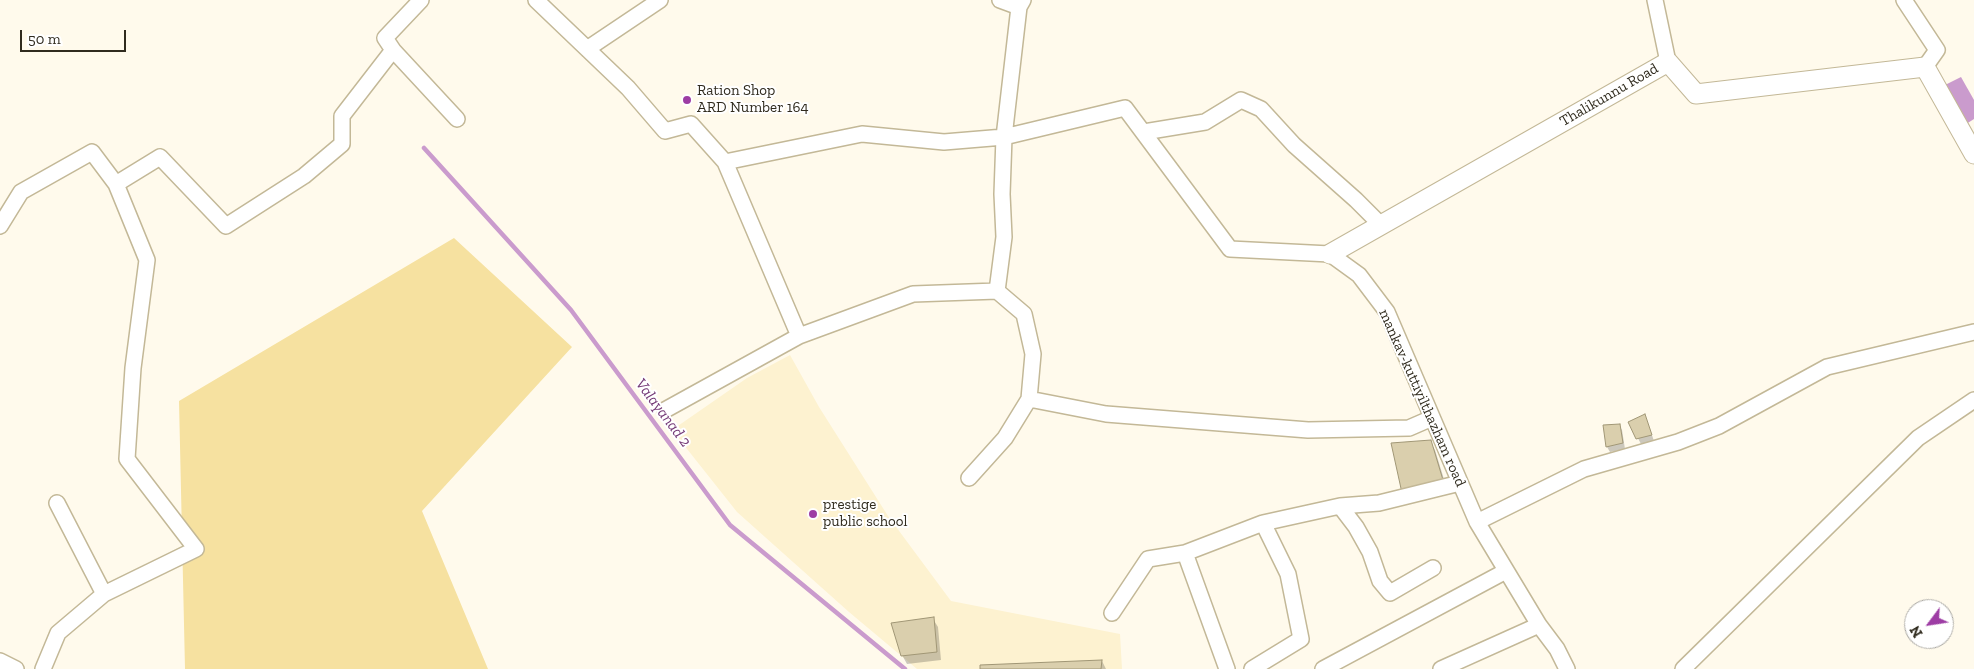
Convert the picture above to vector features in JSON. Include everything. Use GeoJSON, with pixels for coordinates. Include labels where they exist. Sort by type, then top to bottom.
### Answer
{"type":"FeatureCollection","features":[{"type":"Feature","properties":{"kind":"street"},"geometry":{"type":"LineString","coordinates":[[421,0],[385,38],[393,50],[457,119]]}},
{"type":"Feature","properties":{"kind":"street"},"geometry":{"type":"LineString","coordinates":[[536,0],[628,88],[665,131],[691,124],[725,162],[800,336]]}},
{"type":"Feature","properties":{"kind":"street"},"geometry":{"type":"LineString","coordinates":[[587,49],[660,0]]}},
{"type":"Feature","properties":{"kind":"street"},"geometry":{"type":"LineString","coordinates":[[997,291],[1004,237],[1002,194],[1004,137],[1021,4],[1000,0]]}},
{"type":"Feature","properties":{"kind":"street"},"geometry":{"type":"LineString","coordinates":[[1655,0],[1668,62]]}},
{"type":"Feature","properties":{"kind":"street"},"geometry":{"type":"LineString","coordinates":[[1904,0],[1937,50],[1925,67],[1974,154]]}},
{"type":"Feature","properties":{"kind":"street"},"geometry":{"type":"LineString","coordinates":[[116,184],[160,157],[226,226],[304,176],[342,144],[342,116],[393,50]]}},
{"type":"Feature","properties":{"kind":"street","name":"Thalikunnu Road"},"geometry":{"type":"LineString","coordinates":[[1330,254],[1668,62],[1696,94],[1925,67]]}},
{"type":"Feature","properties":{"kind":"street"},"geometry":{"type":"LineString","coordinates":[[1144,132],[1205,122],[1241,100],[1260,108],[1294,145],[1381,225]]}},
{"type":"Feature","properties":{"kind":"street"},"geometry":{"type":"LineString","coordinates":[[725,162],[862,134],[944,142],[1004,137],[1125,108],[1230,249],[1330,254]]}},
{"type":"Feature","properties":{"kind":"street"},"geometry":{"type":"LineString","coordinates":[[0,226],[21,192],[92,152],[116,184],[147,260],[133,368],[127,459],[196,549],[104,594],[58,633],[42,669]]}},
{"type":"Feature","properties":{"kind":"street","name":"mankav-kuttiyilthazham road"},"geometry":{"type":"LineString","coordinates":[[1330,254],[1358,275],[1386,312],[1477,522],[1539,625],[1557,649],[1567,669]]}},
{"type":"Feature","properties":{"kind":"street"},"geometry":{"type":"LineString","coordinates":[[665,410],[800,336],[913,294],[997,291],[1024,314],[1033,354],[1029,398],[1006,438],[969,478]]}},
{"type":"Feature","properties":{"kind":"street"},"geometry":{"type":"LineString","coordinates":[[1477,522],[1584,469],[1678,442],[1719,426],[1827,367],[1974,332]]}},
{"type":"Feature","properties":{"kind":"street"},"geometry":{"type":"LineString","coordinates":[[1029,398],[1106,414],[1308,430],[1409,428],[1432,418]]}},
{"type":"Feature","properties":{"kind":"street"},"geometry":{"type":"LineString","coordinates":[[1683,669],[1918,438],[1974,400]]}},
{"type":"Feature","properties":{"kind":"street"},"geometry":{"type":"LineString","coordinates":[[1112,613],[1148,559],[1185,553],[1263,523],[1340,506],[1379,503],[1460,483]]}},
{"type":"Feature","properties":{"kind":"street"},"geometry":{"type":"LineString","coordinates":[[57,503],[104,594]]}},
{"type":"Feature","properties":{"kind":"street"},"geometry":{"type":"LineString","coordinates":[[1340,506],[1356,527],[1370,552],[1380,581],[1390,593],[1433,568]]}},
{"type":"Feature","properties":{"kind":"street"},"geometry":{"type":"LineString","coordinates":[[1252,669],[1302,639],[1288,574],[1263,523]]}},
{"type":"Feature","properties":{"kind":"street"},"geometry":{"type":"LineString","coordinates":[[1185,553],[1226,669]]}},
{"type":"Feature","properties":{"kind":"street"},"geometry":{"type":"LineString","coordinates":[[1323,669],[1506,571]]}},
{"type":"Feature","properties":{"kind":"street"},"geometry":{"type":"LineString","coordinates":[[1440,669],[1539,625]]}},
{"type":"Feature","properties":{"kind":"street"},"geometry":{"type":"LineString","coordinates":[[0,661],[16,669]]}},
{"type":"Feature","properties":{"kind":"shaded area"},"geometry":{"type":"Polygon","coordinates":[[[1961,77],[1974,100],[1974,119],[1963,126],[1941,87],[1961,77]]]}},
{"type":"Feature","properties":{"kind":"shaded area"},"geometry":{"type":"Polygon","coordinates":[[[454,238],[572,347],[422,511],[488,669],[185,669],[179,401],[454,238]]]}},
{"type":"Feature","properties":{"kind":"shaded area","name":"prestige public school"},"geometry":{"type":"Polygon","coordinates":[[[790,355],[819,407],[888,516],[951,601],[1120,634],[1122,669],[917,669],[849,612],[737,512],[672,430],[747,378],[790,355]]]}},
{"type":"Feature","properties":{"kind":"building"},"geometry":{"type":"Polygon","coordinates":[[[1645,414],[1652,435],[1636,439],[1628,422],[1645,414]]]}},
{"type":"Feature","properties":{"kind":"building"},"geometry":{"type":"Polygon","coordinates":[[[1620,424],[1623,443],[1606,447],[1603,425],[1620,424]]]}},
{"type":"Feature","properties":{"kind":"building"},"geometry":{"type":"Polygon","coordinates":[[[1431,440],[1443,480],[1402,493],[1391,443],[1431,440]]]}},
{"type":"Feature","properties":{"kind":"building"},"geometry":{"type":"Polygon","coordinates":[[[934,617],[937,652],[901,656],[891,623],[934,617]]]}},
{"type":"Feature","properties":{"kind":"building"},"geometry":{"type":"Polygon","coordinates":[[[1102,660],[1101,669],[980,669],[980,665],[1102,660]]]}},
{"type":"Feature","properties":{"kind":"waterway","name":"Valayanad 2"},"geometry":{"type":"LineString","coordinates":[[424,148],[571,310],[730,525],[905,669]]}},
{"type":"Feature","properties":{"kind":"place","name":"Ration Shop ARD Number 164"},"geometry":{"type":"Point","coordinates":[687,100]}},
{"type":"Feature","properties":{"kind":"place","name":"prestige public school"},"geometry":{"type":"Point","coordinates":[813,514]}}]}
